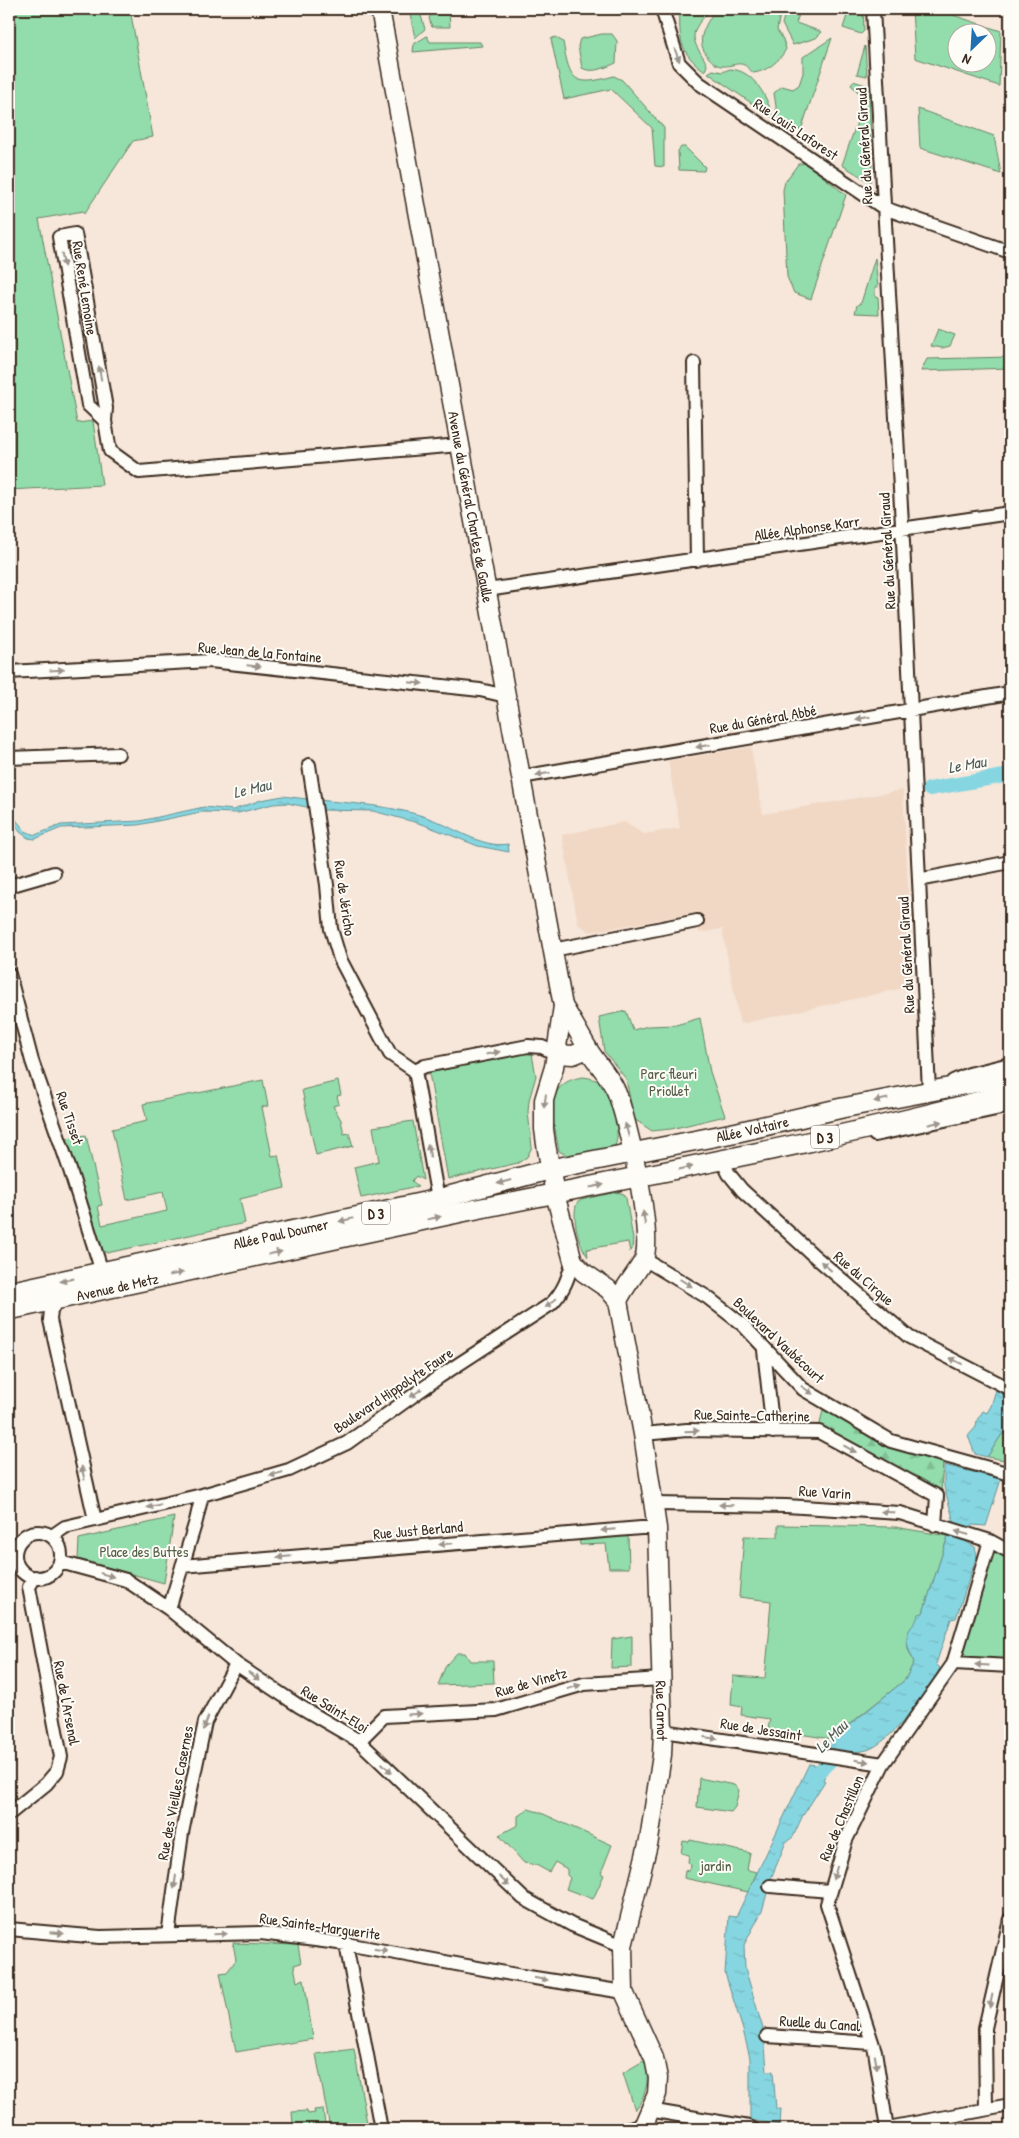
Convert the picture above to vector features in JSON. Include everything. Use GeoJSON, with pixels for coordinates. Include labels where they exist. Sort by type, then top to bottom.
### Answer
{"type":"FeatureCollection","features":[{"type":"Feature","properties":{"kind":"main road","name":"Avenue du Général Charles de Gaulle"},"geometry":{"type":"LineString","coordinates":[[380,9],[563,1006],[556,1054],[544,1100],[544,1129],[555,1194],[578,1266]]}},
{"type":"Feature","properties":{"kind":"main road","name":"Avenue du Général Charles de Gaulle"},"geometry":{"type":"LineString","coordinates":[[563,1006],[588,1049],[609,1077],[616,1092],[633,1152],[646,1229],[647,1244],[641,1263]]}},
{"type":"Feature","properties":{"kind":"main road"},"geometry":{"type":"LineString","coordinates":[[556,1054],[573,1055],[588,1049]]}},
{"type":"Feature","properties":{"kind":"main road","name":"Allée Voltaire"},"geometry":{"type":"LineString","coordinates":[[633,1152],[738,1132],[842,1108],[1010,1076]]}},
{"type":"Feature","properties":{"kind":"main road","name":"Allée Voltaire"},"geometry":{"type":"LineString","coordinates":[[638,1178],[853,1131],[1010,1093]]}},
{"type":"Feature","properties":{"kind":"main road","name":"D 3"},"geometry":{"type":"LineString","coordinates":[[550,1169],[633,1152]]}},
{"type":"Feature","properties":{"kind":"main road","name":"Allée Paul Doumer"},"geometry":{"type":"LineString","coordinates":[[9,1292],[438,1199],[550,1169]]}},
{"type":"Feature","properties":{"kind":"main road","name":"D 3"},"geometry":{"type":"LineString","coordinates":[[555,1194],[638,1178]]}},
{"type":"Feature","properties":{"kind":"main road","name":"Allée Paul Doumer"},"geometry":{"type":"LineString","coordinates":[[228,1263],[555,1194]]}},
{"type":"Feature","properties":{"kind":"main road","name":"Avenue de Metz"},"geometry":{"type":"LineString","coordinates":[[9,1310],[228,1263]]}},
{"type":"Feature","properties":{"kind":"main road"},"geometry":{"type":"LineString","coordinates":[[578,1266],[605,1277],[617,1276],[641,1263]]}},
{"type":"Feature","properties":{"kind":"main road"},"geometry":{"type":"LineString","coordinates":[[578,1266],[608,1289],[618,1301],[623,1289],[641,1263]]}},
{"type":"Feature","properties":{"kind":"main road","name":"Rue Carnot"},"geometry":{"type":"LineString","coordinates":[[618,1301],[643,1434],[657,1528],[663,1731],[662,1755],[649,1840],[623,1946],[624,1992],[654,2058],[658,2078],[657,2094],[644,2122]]}},
{"type":"Feature","properties":{"kind":"street","name":"Rue Louis Laforest"},"geometry":{"type":"LineString","coordinates":[[662,9],[680,63],[695,80],[884,208],[1010,252]]}},
{"type":"Feature","properties":{"kind":"street","name":"Rue du Général Giraud"},"geometry":{"type":"LineString","coordinates":[[874,9],[902,530],[929,1091]]}},
{"type":"Feature","properties":{"kind":"street","name":"Rue René Lemoine"},"geometry":{"type":"LineString","coordinates":[[105,421],[88,405],[59,237],[75,234],[106,408],[105,421],[110,451],[139,472],[460,445]]}},
{"type":"Feature","properties":{"kind":"street"},"geometry":{"type":"LineString","coordinates":[[694,363],[697,560]]}},
{"type":"Feature","properties":{"kind":"street","name":"Allée Alphonse Karr"},"geometry":{"type":"LineString","coordinates":[[487,590],[1010,513]]}},
{"type":"Feature","properties":{"kind":"street","name":"Rue Jean de la Fontaine"},"geometry":{"type":"LineString","coordinates":[[9,672],[210,661],[480,690],[506,696]]}},
{"type":"Feature","properties":{"kind":"street","name":"Rue du Général Abbé"},"geometry":{"type":"LineString","coordinates":[[521,777],[1010,693]]}},
{"type":"Feature","properties":{"kind":"street"},"geometry":{"type":"LineString","coordinates":[[9,758],[118,754]]}},
{"type":"Feature","properties":{"kind":"street","name":"Rue de Jéricho"},"geometry":{"type":"LineString","coordinates":[[309,765],[327,885],[331,929],[340,959],[390,1054],[414,1071]]}},
{"type":"Feature","properties":{"kind":"street"},"geometry":{"type":"LineString","coordinates":[[919,880],[1010,862]]}},
{"type":"Feature","properties":{"kind":"street"},"geometry":{"type":"LineString","coordinates":[[9,886],[54,873]]}},
{"type":"Feature","properties":{"kind":"street"},"geometry":{"type":"LineString","coordinates":[[553,950],[697,921]]}},
{"type":"Feature","properties":{"kind":"street","name":"Rue Tisset"},"geometry":{"type":"LineString","coordinates":[[9,974],[32,1061],[70,1170],[102,1272]]}},
{"type":"Feature","properties":{"kind":"street"},"geometry":{"type":"LineString","coordinates":[[438,1199],[414,1071],[424,1066],[528,1046],[542,1047],[556,1054]]}},
{"type":"Feature","properties":{"kind":"street","name":"Allée Voltaire"},"geometry":{"type":"LineString","coordinates":[[929,1091],[969,1074],[1010,1064]]}},
{"type":"Feature","properties":{"kind":"street","name":"Allée Voltaire"},"geometry":{"type":"LineString","coordinates":[[853,1131],[874,1136],[1010,1106]]}},
{"type":"Feature","properties":{"kind":"street","name":"Rue du Cirque"},"geometry":{"type":"LineString","coordinates":[[722,1160],[729,1174],[742,1190],[812,1254],[909,1337],[1005,1386]]}},
{"type":"Feature","properties":{"kind":"street","name":"Boulevard Vaubécourt"},"geometry":{"type":"LineString","coordinates":[[641,1263],[707,1297],[743,1325],[764,1350],[803,1389],[892,1441],[1010,1474]]}},
{"type":"Feature","properties":{"kind":"street","name":"Boulevard Hippolyte Faure"},"geometry":{"type":"LineString","coordinates":[[52,1536],[65,1527],[202,1495],[289,1470],[347,1443],[439,1377],[550,1304],[560,1295],[578,1266]]}},
{"type":"Feature","properties":{"kind":"street"},"geometry":{"type":"LineString","coordinates":[[58,1300],[51,1310],[50,1320],[95,1520]]}},
{"type":"Feature","properties":{"kind":"street"},"geometry":{"type":"LineString","coordinates":[[764,1350],[773,1432]]}},
{"type":"Feature","properties":{"kind":"street","name":"Rue Sainte-Catherine"},"geometry":{"type":"LineString","coordinates":[[643,1434],[687,1430],[819,1432],[937,1496],[935,1524]]}},
{"type":"Feature","properties":{"kind":"street"},"geometry":{"type":"LineString","coordinates":[[169,1609],[202,1495]]}},
{"type":"Feature","properties":{"kind":"street","name":"Rue Varin"},"geometry":{"type":"LineString","coordinates":[[654,1504],[786,1506],[900,1513],[990,1541]]}},
{"type":"Feature","properties":{"kind":"street","name":"Rue Just Berland"},"geometry":{"type":"LineString","coordinates":[[182,1566],[657,1528]]}},
{"type":"Feature","properties":{"kind":"street"},"geometry":{"type":"LineString","coordinates":[[31,1533],[46,1533],[52,1536],[60,1548],[60,1562],[53,1572],[41,1577],[35,1577],[21,1570],[13,1547],[31,1533]]}},
{"type":"Feature","properties":{"kind":"street"},"geometry":{"type":"LineString","coordinates":[[990,1541],[1010,1552]]}},
{"type":"Feature","properties":{"kind":"street","name":"Rue de Chastillon"},"geometry":{"type":"LineString","coordinates":[[888,2129],[872,2043],[827,1904],[846,1840],[883,1764],[954,1663],[990,1541]]}},
{"type":"Feature","properties":{"kind":"street","name":"Rue Saint-Eloi"},"geometry":{"type":"LineString","coordinates":[[60,1562],[126,1580],[169,1609],[236,1664],[299,1706],[359,1741],[523,1898],[572,1925],[623,1946]]}},
{"type":"Feature","properties":{"kind":"street","name":"Rue de l'Arsenal"},"geometry":{"type":"LineString","coordinates":[[9,1814],[46,1784],[57,1771],[60,1757],[29,1587],[35,1577]]}},
{"type":"Feature","properties":{"kind":"street"},"geometry":{"type":"LineString","coordinates":[[954,1663],[1010,1666]]}},
{"type":"Feature","properties":{"kind":"street","name":"Rue des Vieilles Casernes"},"geometry":{"type":"LineString","coordinates":[[168,1935],[182,1833],[205,1722],[236,1664]]}},
{"type":"Feature","properties":{"kind":"street","name":"Rue de Vinetz"},"geometry":{"type":"LineString","coordinates":[[359,1741],[384,1716],[496,1710],[584,1684],[661,1679]]}},
{"type":"Feature","properties":{"kind":"street","name":"Rue de Jessaint"},"geometry":{"type":"LineString","coordinates":[[663,1731],[883,1764]]}},
{"type":"Feature","properties":{"kind":"street"},"geometry":{"type":"LineString","coordinates":[[770,1886],[830,1891]]}},
{"type":"Feature","properties":{"kind":"street"},"geometry":{"type":"LineString","coordinates":[[986,2109],[985,2028],[1010,1919]]}},
{"type":"Feature","properties":{"kind":"street","name":"Rue Sainte-Marguerite"},"geometry":{"type":"LineString","coordinates":[[9,1929],[100,1937],[260,1933],[346,1944],[522,1976],[624,1992]]}},
{"type":"Feature","properties":{"kind":"street"},"geometry":{"type":"LineString","coordinates":[[346,1944],[381,2129]]}},
{"type":"Feature","properties":{"kind":"street","name":"Ruelle du Canal"},"geometry":{"type":"LineString","coordinates":[[767,2036],[872,2043]]}},
{"type":"Feature","properties":{"kind":"street"},"geometry":{"type":"LineString","coordinates":[[888,2129],[1010,2104]]}},
{"type":"Feature","properties":{"kind":"street"},"geometry":{"type":"LineString","coordinates":[[625,2129],[644,2122],[751,2128]]}},
{"type":"Feature","properties":{"kind":"shaded area"},"geometry":{"type":"Polygon","coordinates":[[[751,747],[763,814],[903,790],[913,986],[740,1024],[722,929],[699,933],[695,913],[590,932],[578,924],[562,835],[624,822],[644,834],[680,828],[668,761],[751,747]]]}},
{"type":"Feature","properties":{"kind":"green space"},"geometry":{"type":"Polygon","coordinates":[[[9,9],[130,9],[153,137],[133,141],[84,214],[83,211],[39,219],[77,423],[93,421],[102,485],[9,490],[9,9]]]}},
{"type":"Feature","properties":{"kind":"green space"},"geometry":{"type":"Polygon","coordinates":[[[409,9],[419,9],[425,29],[415,38],[409,9]]]}},
{"type":"Feature","properties":{"kind":"green space"},"geometry":{"type":"Polygon","coordinates":[[[680,9],[710,9],[697,25],[694,33],[697,48],[707,65],[705,71],[690,58],[682,44],[680,9]]]}},
{"type":"Feature","properties":{"kind":"green space"},"geometry":{"type":"Polygon","coordinates":[[[715,9],[781,9],[777,30],[783,39],[786,49],[776,62],[758,72],[753,73],[745,65],[741,64],[720,66],[716,64],[704,51],[701,39],[715,9]]]}},
{"type":"Feature","properties":{"kind":"green space"},"geometry":{"type":"Polygon","coordinates":[[[786,9],[801,9],[796,23],[822,32],[816,38],[793,45],[782,24],[786,9]]]}},
{"type":"Feature","properties":{"kind":"green space"},"geometry":{"type":"Polygon","coordinates":[[[849,9],[863,9],[864,31],[861,34],[843,28],[849,9]]]}},
{"type":"Feature","properties":{"kind":"green space"},"geometry":{"type":"Polygon","coordinates":[[[912,9],[935,9],[974,22],[946,22],[946,68],[915,58],[912,9]]]}},
{"type":"Feature","properties":{"kind":"green space"},"geometry":{"type":"Polygon","coordinates":[[[449,10],[450,27],[432,27],[429,18],[433,12],[449,10]]]}},
{"type":"Feature","properties":{"kind":"green space"},"geometry":{"type":"Polygon","coordinates":[[[996,29],[1001,31],[999,86],[957,72],[996,72],[996,29]]]}},
{"type":"Feature","properties":{"kind":"green space"},"geometry":{"type":"Polygon","coordinates":[[[602,34],[612,34],[617,41],[616,63],[595,70],[582,68],[578,46],[580,39],[602,34]]]}},
{"type":"Feature","properties":{"kind":"green space"},"geometry":{"type":"Polygon","coordinates":[[[427,36],[430,42],[480,42],[482,46],[413,52],[414,44],[427,36]]]}},
{"type":"Feature","properties":{"kind":"green space"},"geometry":{"type":"Polygon","coordinates":[[[555,37],[563,42],[568,66],[576,78],[582,81],[590,81],[614,76],[622,80],[664,128],[664,167],[655,166],[652,128],[611,89],[564,99],[551,39],[555,37]]]}},
{"type":"Feature","properties":{"kind":"green space"},"geometry":{"type":"Polygon","coordinates":[[[832,38],[801,130],[792,127],[791,131],[778,120],[774,93],[782,86],[793,89],[799,85],[803,73],[803,57],[832,38]]]}},
{"type":"Feature","properties":{"kind":"green space"},"geometry":{"type":"Polygon","coordinates":[[[865,46],[867,76],[857,74],[865,46]]]}},
{"type":"Feature","properties":{"kind":"green space"},"geometry":{"type":"Polygon","coordinates":[[[730,69],[746,74],[759,86],[768,102],[773,118],[708,73],[713,70],[722,72],[730,69]]]}},
{"type":"Feature","properties":{"kind":"green space"},"geometry":{"type":"Polygon","coordinates":[[[853,81],[869,86],[872,175],[870,182],[842,165],[865,99],[851,85],[853,81]]]}},
{"type":"Feature","properties":{"kind":"green space"},"geometry":{"type":"Polygon","coordinates":[[[918,109],[994,136],[1001,174],[920,148],[918,109]]]}},
{"type":"Feature","properties":{"kind":"green space"},"geometry":{"type":"Polygon","coordinates":[[[681,147],[685,147],[705,167],[704,171],[679,170],[678,151],[681,147]]]}},
{"type":"Feature","properties":{"kind":"green space"},"geometry":{"type":"Polygon","coordinates":[[[806,163],[846,195],[811,299],[794,293],[787,277],[783,190],[785,182],[798,164],[806,163]]]}},
{"type":"Feature","properties":{"kind":"green space"},"geometry":{"type":"Polygon","coordinates":[[[875,258],[878,287],[875,287],[875,296],[878,297],[879,314],[855,313],[857,305],[861,303],[875,258]]]}},
{"type":"Feature","properties":{"kind":"green space"},"geometry":{"type":"Polygon","coordinates":[[[938,329],[955,335],[950,346],[942,348],[931,346],[938,329]]]}},
{"type":"Feature","properties":{"kind":"green space"},"geometry":{"type":"Polygon","coordinates":[[[1010,357],[1010,368],[921,371],[927,359],[1010,357]]]}},
{"type":"Feature","properties":{"kind":"green space","name":"Parc fleuri Priollet"},"geometry":{"type":"Polygon","coordinates":[[[626,1011],[633,1030],[648,1026],[676,1025],[700,1018],[710,1072],[725,1116],[671,1129],[652,1131],[634,1119],[626,1079],[604,1051],[599,1017],[626,1011]]]}},
{"type":"Feature","properties":{"kind":"green space"},"geometry":{"type":"Polygon","coordinates":[[[526,1053],[532,1054],[536,1076],[529,1100],[528,1112],[532,1147],[527,1157],[518,1163],[448,1179],[429,1073],[526,1053]]]}},
{"type":"Feature","properties":{"kind":"green space"},"geometry":{"type":"Polygon","coordinates":[[[583,1077],[600,1082],[608,1091],[616,1117],[616,1142],[614,1147],[568,1156],[559,1151],[553,1105],[555,1095],[560,1087],[569,1081],[583,1077]]]}},
{"type":"Feature","properties":{"kind":"green space"},"geometry":{"type":"Polygon","coordinates":[[[263,1080],[268,1106],[262,1107],[272,1156],[278,1155],[285,1188],[240,1199],[245,1223],[107,1253],[102,1250],[67,1138],[86,1135],[102,1205],[98,1206],[102,1225],[167,1211],[163,1192],[127,1200],[112,1129],[147,1121],[143,1104],[263,1080]]]}},
{"type":"Feature","properties":{"kind":"green space"},"geometry":{"type":"Polygon","coordinates":[[[338,1081],[341,1095],[337,1096],[339,1104],[333,1106],[341,1120],[344,1134],[349,1133],[353,1146],[316,1155],[302,1090],[338,1081]]]}},
{"type":"Feature","properties":{"kind":"green space"},"geometry":{"type":"Polygon","coordinates":[[[413,1121],[423,1180],[416,1176],[412,1181],[418,1186],[361,1198],[354,1167],[379,1161],[373,1127],[413,1121]]]}},
{"type":"Feature","properties":{"kind":"green space"},"geometry":{"type":"Polygon","coordinates":[[[616,1192],[624,1194],[626,1198],[633,1239],[632,1250],[630,1252],[628,1242],[587,1249],[588,1257],[575,1223],[577,1203],[581,1200],[616,1192]]]}},
{"type":"Feature","properties":{"kind":"green space"},"geometry":{"type":"Polygon","coordinates":[[[823,1410],[906,1452],[943,1461],[941,1493],[819,1428],[823,1410]]]}},
{"type":"Feature","properties":{"kind":"green space"},"geometry":{"type":"Polygon","coordinates":[[[1010,1432],[1010,1461],[987,1457],[1002,1434],[1010,1432]]]}},
{"type":"Feature","properties":{"kind":"green space","name":"Place des Buttes"},"geometry":{"type":"Polygon","coordinates":[[[174,1517],[164,1583],[78,1559],[79,1539],[174,1517]]]}},
{"type":"Feature","properties":{"kind":"green space"},"geometry":{"type":"Polygon","coordinates":[[[778,1525],[895,1527],[948,1536],[923,1613],[910,1630],[907,1638],[908,1649],[914,1662],[905,1680],[831,1739],[768,1729],[770,1719],[741,1715],[742,1707],[731,1705],[733,1676],[765,1678],[770,1626],[771,1601],[739,1597],[744,1536],[778,1537],[778,1525]]]}},
{"type":"Feature","properties":{"kind":"green space"},"geometry":{"type":"Polygon","coordinates":[[[628,1535],[629,1568],[609,1568],[606,1544],[580,1545],[579,1536],[628,1535]]]}},
{"type":"Feature","properties":{"kind":"green space"},"geometry":{"type":"Polygon","coordinates":[[[994,1548],[1010,1555],[1010,1663],[972,1660],[963,1652],[994,1548]]]}},
{"type":"Feature","properties":{"kind":"green space"},"geometry":{"type":"Polygon","coordinates":[[[632,1636],[632,1667],[611,1668],[612,1639],[632,1636]]]}},
{"type":"Feature","properties":{"kind":"green space"},"geometry":{"type":"Polygon","coordinates":[[[457,1653],[465,1653],[470,1661],[493,1661],[494,1683],[438,1685],[446,1665],[457,1653]]]}},
{"type":"Feature","properties":{"kind":"green space"},"geometry":{"type":"Polygon","coordinates":[[[699,1778],[734,1785],[739,1790],[735,1807],[731,1812],[697,1807],[699,1778]]]}},
{"type":"Feature","properties":{"kind":"green space"},"geometry":{"type":"Polygon","coordinates":[[[528,1809],[539,1812],[612,1845],[601,1873],[604,1875],[593,1899],[566,1889],[570,1878],[567,1875],[567,1869],[555,1862],[549,1872],[536,1865],[524,1863],[499,1835],[518,1825],[518,1816],[528,1809]]]}},
{"type":"Feature","properties":{"kind":"green space","name":"jardin"},"geometry":{"type":"Polygon","coordinates":[[[690,1840],[750,1853],[747,1870],[757,1872],[748,1892],[684,1878],[685,1871],[690,1869],[691,1865],[688,1862],[689,1855],[681,1853],[683,1841],[689,1842],[690,1840]]]}},
{"type":"Feature","properties":{"kind":"green space"},"geometry":{"type":"Polygon","coordinates":[[[233,1943],[298,1945],[301,1963],[294,1965],[297,1982],[304,1979],[313,2039],[236,2052],[220,1973],[227,1972],[236,1960],[233,1943]]]}},
{"type":"Feature","properties":{"kind":"green space"},"geometry":{"type":"Polygon","coordinates":[[[354,2049],[368,2129],[279,2129],[279,2127],[293,2124],[292,2112],[307,2111],[308,2114],[315,2113],[314,2110],[323,2109],[325,2124],[329,2123],[316,2054],[354,2049]]]}},
{"type":"Feature","properties":{"kind":"green space"},"geometry":{"type":"Polygon","coordinates":[[[645,2060],[647,2079],[645,2092],[635,2110],[623,2073],[645,2060]]]}},
{"type":"Feature","properties":{"kind":"water"},"geometry":{"type":"Polygon","coordinates":[[[283,796],[391,808],[408,812],[436,821],[477,840],[498,845],[508,844],[509,852],[478,846],[422,824],[373,811],[321,810],[287,803],[273,804],[238,813],[201,812],[138,825],[61,828],[35,839],[28,838],[20,832],[9,816],[9,811],[25,831],[35,835],[61,825],[140,821],[204,807],[233,810],[261,800],[283,796]]]}},
{"type":"Feature","properties":{"kind":"water"},"geometry":{"type":"Polygon","coordinates":[[[996,1390],[1010,1398],[1010,1432],[1002,1434],[987,1457],[975,1454],[968,1436],[976,1427],[977,1420],[983,1411],[987,1413],[996,1390]]]}},
{"type":"Feature","properties":{"kind":"water"},"geometry":{"type":"Polygon","coordinates":[[[944,1465],[1001,1479],[986,1526],[972,1525],[967,1528],[955,1525],[944,1487],[944,1465]]]}},
{"type":"Feature","properties":{"kind":"water"},"geometry":{"type":"Polygon","coordinates":[[[953,1534],[963,1537],[965,1541],[975,1547],[977,1555],[956,1618],[951,1619],[936,1664],[940,1668],[935,1678],[898,1727],[877,1745],[867,1750],[855,1752],[821,1748],[905,1680],[914,1662],[908,1646],[908,1633],[918,1614],[923,1613],[948,1536],[953,1534]]]}},
{"type":"Feature","properties":{"kind":"water"},"geometry":{"type":"Polygon","coordinates":[[[809,1764],[829,1767],[823,1780],[825,1781],[802,1817],[793,1837],[786,1842],[772,1876],[762,1911],[744,1945],[745,1968],[764,2032],[767,2071],[773,2071],[776,2109],[781,2109],[780,2125],[750,2120],[750,2058],[725,1973],[729,1916],[736,1917],[809,1764]]]}},
{"type":"Feature","properties":{"kind":"waterway","name":"Le Mau"},"geometry":{"type":"LineString","coordinates":[[929,789],[1010,775]]}},
{"type":"Feature","properties":{"kind":"waterway","name":"Le Mau"},"geometry":{"type":"LineString","coordinates":[[813,1778],[854,1737]]}}]}
